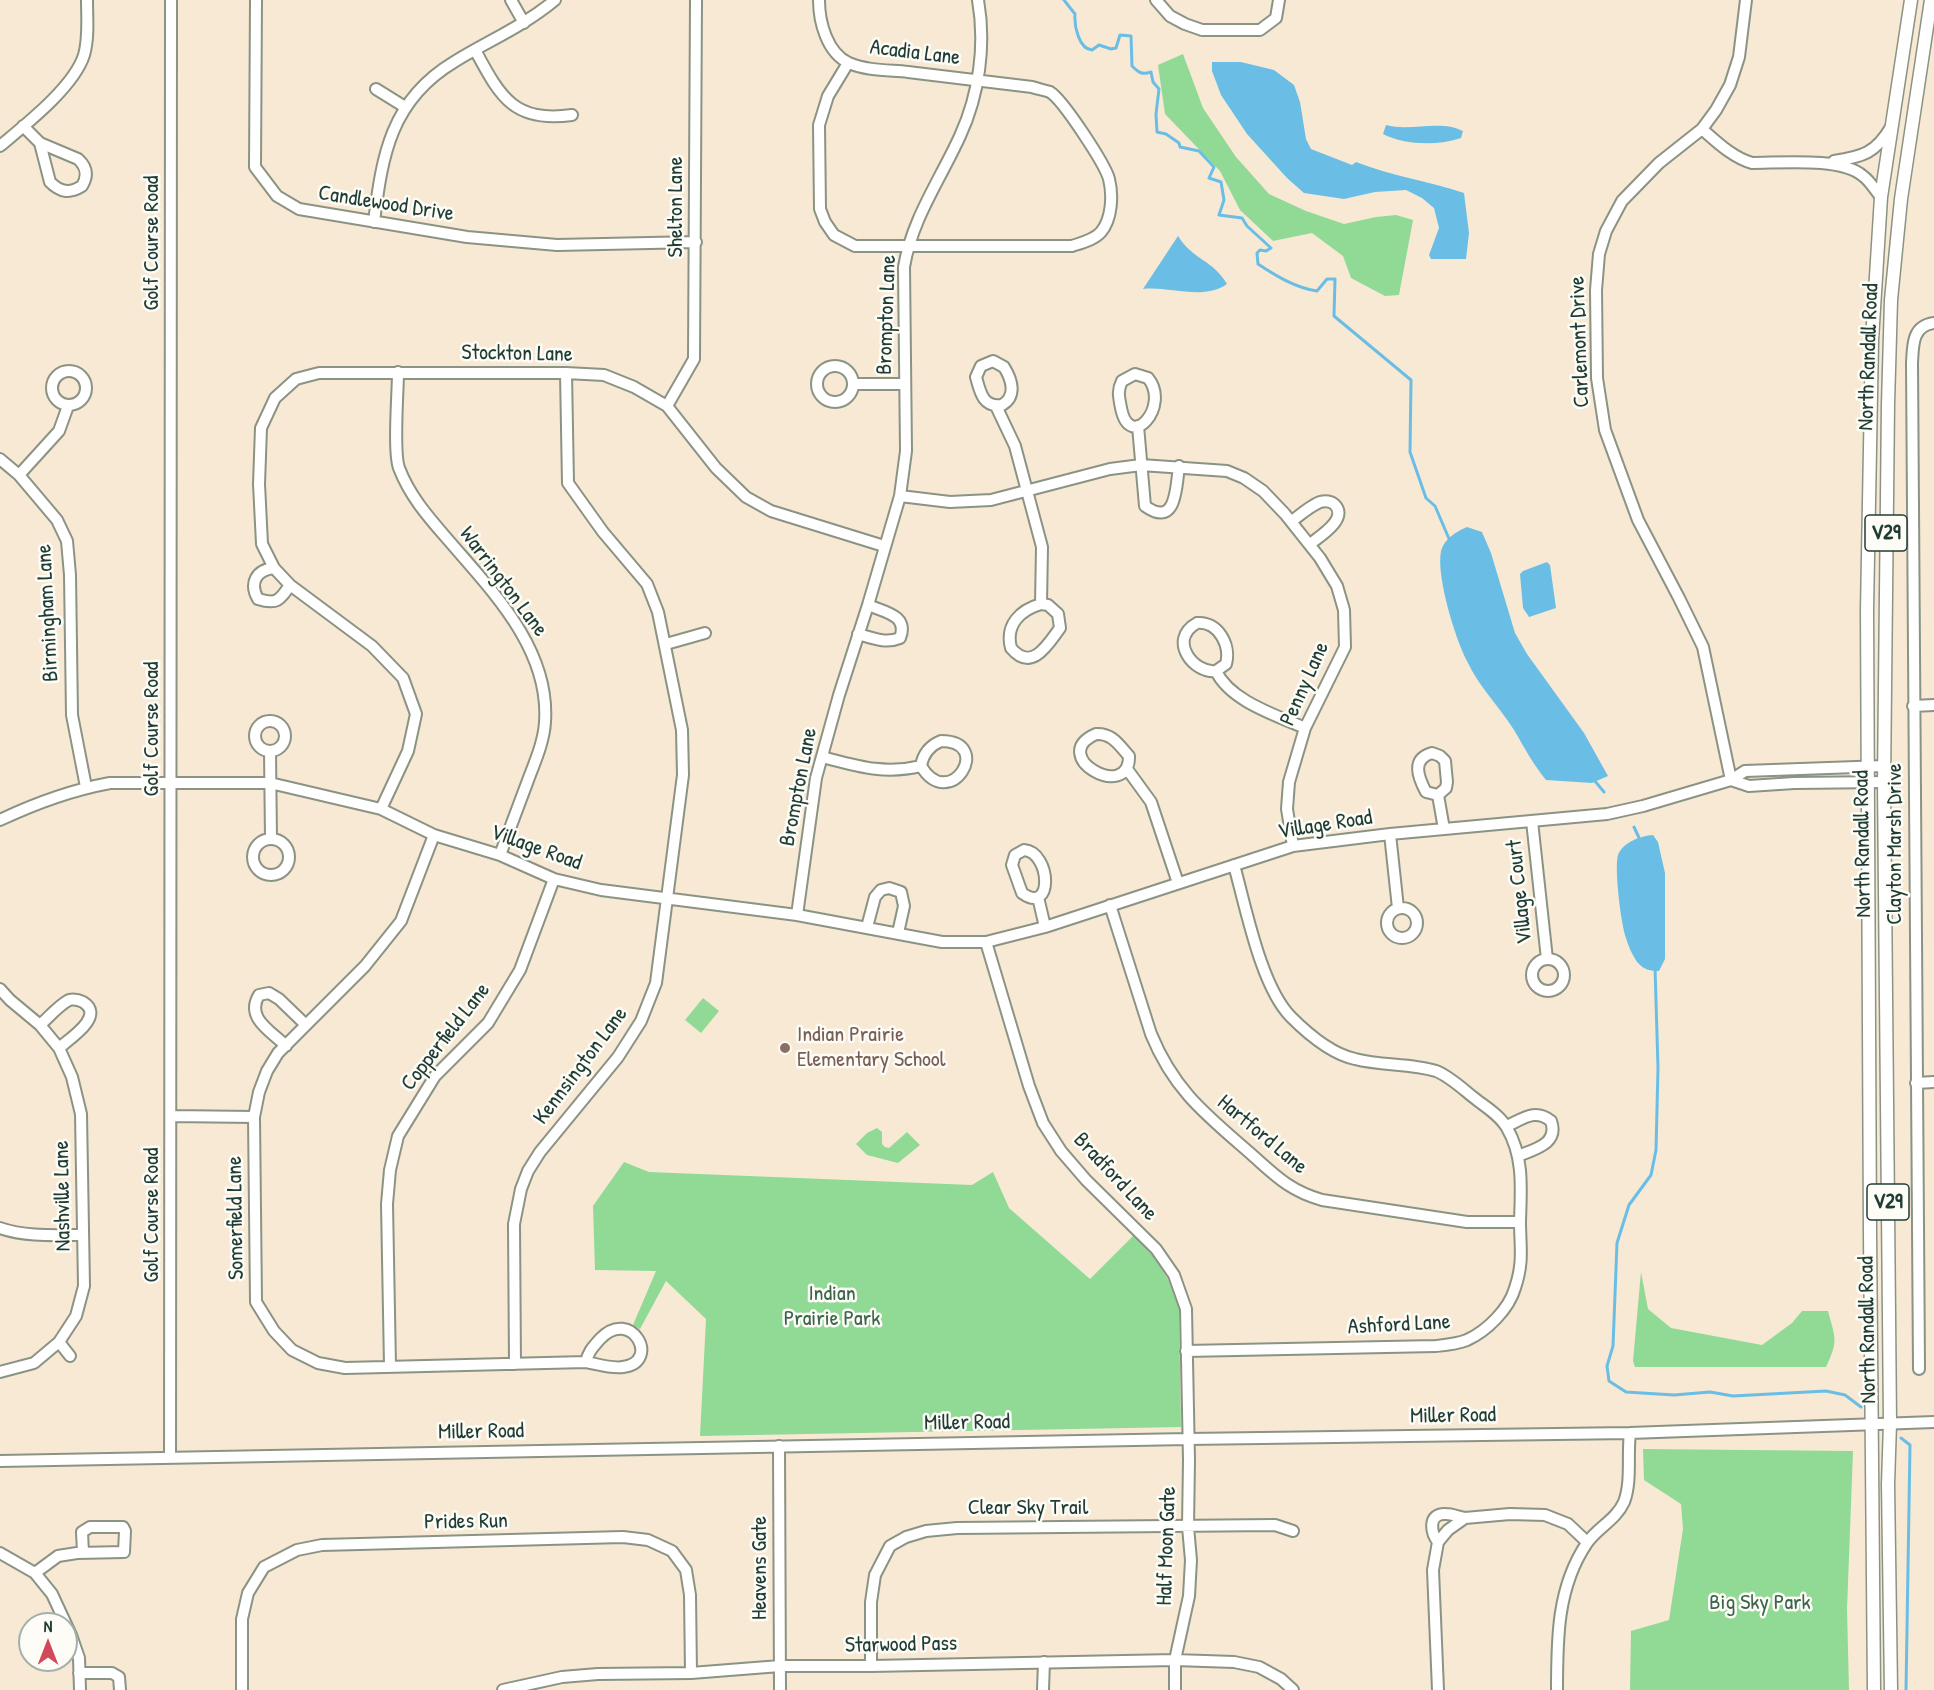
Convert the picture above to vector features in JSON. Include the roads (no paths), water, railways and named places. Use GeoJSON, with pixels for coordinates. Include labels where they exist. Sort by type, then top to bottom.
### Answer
{"type":"FeatureCollection","features":[{"type":"Feature","properties":{"kind":"main road","name":"North Randall Road"},"geometry":{"type":"LineString","coordinates":[[1874,1690],[1873,1424],[1869,1222],[1867,610],[1872,351],[1881,197],[1911,0]]}},
{"type":"Feature","properties":{"kind":"main road","name":"North Randall Road"},"geometry":{"type":"LineString","coordinates":[[1891,1690],[1884,766],[1891,300],[1901,199],[1931,0]]}},
{"type":"Feature","properties":{"kind":"street"},"geometry":{"type":"LineString","coordinates":[[0,146],[62,89],[76,71],[84,55],[87,0]]}},
{"type":"Feature","properties":{"kind":"street","name":"Golf Course Road"},"geometry":{"type":"LineString","coordinates":[[170,1458],[171,0]]}},
{"type":"Feature","properties":{"kind":"street","name":"Candlewood Drive"},"geometry":{"type":"LineString","coordinates":[[256,0],[255,167],[277,196],[299,209],[467,237],[557,245],[696,242]]}},
{"type":"Feature","properties":{"kind":"street"},"geometry":{"type":"LineString","coordinates":[[511,0],[524,22]]}},
{"type":"Feature","properties":{"kind":"street"},"geometry":{"type":"LineString","coordinates":[[374,222],[385,150],[405,107],[433,77],[474,50],[524,22],[555,0]]}},
{"type":"Feature","properties":{"kind":"street","name":"Shelton Lane"},"geometry":{"type":"LineString","coordinates":[[667,406],[694,359],[696,0]]}},
{"type":"Feature","properties":{"kind":"street","name":"Acadia Lane"},"geometry":{"type":"LineString","coordinates":[[819,0],[819,14],[825,35],[837,53],[848,63],[874,70],[1032,87],[1051,93],[1068,110],[1108,176],[1112,194],[1108,218],[1101,232],[1088,241],[1071,246],[855,246],[834,235],[820,209],[819,125],[828,96],[848,63]]}},
{"type":"Feature","properties":{"kind":"street","name":"Brompton Lane"},"geometry":{"type":"LineString","coordinates":[[797,915],[816,778],[900,496],[906,451],[904,267],[908,246],[922,208],[961,134],[978,81],[982,21],[978,0]]}},
{"type":"Feature","properties":{"kind":"street"},"geometry":{"type":"LineString","coordinates":[[1156,0],[1170,16],[1202,30],[1260,30],[1276,18],[1279,0]]}},
{"type":"Feature","properties":{"kind":"street","name":"Carlemont Drive"},"geometry":{"type":"LineString","coordinates":[[1731,780],[1703,647],[1638,520],[1605,430],[1597,378],[1597,268],[1606,231],[1622,201],[1659,164],[1702,129],[1730,85],[1738,57],[1746,0]]}},
{"type":"Feature","properties":{"kind":"street"},"geometry":{"type":"LineString","coordinates":[[474,50],[494,86],[519,110],[546,117],[572,115]]}},
{"type":"Feature","properties":{"kind":"street"},"geometry":{"type":"LineString","coordinates":[[376,89],[405,107]]}},
{"type":"Feature","properties":{"kind":"street"},"geometry":{"type":"LineString","coordinates":[[1702,129],[1726,150],[1752,163],[1818,163],[1858,158],[1871,151],[1892,125]]}},
{"type":"Feature","properties":{"kind":"street"},"geometry":{"type":"LineString","coordinates":[[23,126],[40,143],[78,159],[83,164],[86,177],[82,186],[67,192],[58,190],[50,182],[40,143]]}},
{"type":"Feature","properties":{"kind":"street"},"geometry":{"type":"LineString","coordinates":[[1818,163],[1847,167],[1860,173],[1881,197]]}},
{"type":"Feature","properties":{"kind":"street","name":"Clayton Marsh Drive"},"geometry":{"type":"LineString","coordinates":[[1919,1370],[1912,363],[1913,339],[1918,332],[1930,324]]}},
{"type":"Feature","properties":{"kind":"street","name":"Warrington Lane"},"geometry":{"type":"LineString","coordinates":[[398,372],[398,465],[409,492],[471,566],[527,640],[545,691],[545,723],[539,748],[500,855]]}},
{"type":"Feature","properties":{"kind":"street","name":"Stockton Lane"},"geometry":{"type":"LineString","coordinates":[[381,809],[408,751],[416,714],[403,678],[372,646],[290,585],[274,568],[261,544],[259,484],[261,428],[275,398],[296,380],[319,373],[604,375],[634,387],[667,406],[716,468],[746,497],[771,511],[884,546]]}},
{"type":"Feature","properties":{"kind":"street","name":"Kennsington Lane"},"geometry":{"type":"LineString","coordinates":[[515,1364],[514,1224],[521,1189],[528,1171],[540,1152],[618,1057],[641,1021],[656,983],[683,775],[682,730],[666,644],[658,612],[647,584],[603,532],[568,483],[566,373]]}},
{"type":"Feature","properties":{"kind":"street"},"geometry":{"type":"LineString","coordinates":[[1135,374],[1148,378],[1155,391],[1152,415],[1144,424],[1138,426],[1132,426],[1123,418],[1118,394],[1122,381],[1135,374]]}},
{"type":"Feature","properties":{"kind":"street"},"geometry":{"type":"LineString","coordinates":[[854,384],[904,384]]}},
{"type":"Feature","properties":{"kind":"street"},"geometry":{"type":"LineString","coordinates":[[19,475],[59,431],[68,406]]}},
{"type":"Feature","properties":{"kind":"street"},"geometry":{"type":"LineString","coordinates":[[996,406],[1015,446],[1042,547],[1041,604]]}},
{"type":"Feature","properties":{"kind":"street"},"geometry":{"type":"LineString","coordinates":[[1138,426],[1145,506],[1152,511],[1169,510],[1174,504],[1179,466]]}},
{"type":"Feature","properties":{"kind":"street","name":"Birmingham Lane"},"geometry":{"type":"LineString","coordinates":[[0,459],[19,475],[57,520],[67,541],[70,575],[72,715],[86,787]]}},
{"type":"Feature","properties":{"kind":"street","name":"Penny Lane"},"geometry":{"type":"LineString","coordinates":[[900,496],[950,502],[991,500],[1110,469],[1141,465],[1227,471],[1244,478],[1263,491],[1310,544],[1337,586],[1344,610],[1345,647],[1305,728],[1289,782],[1287,809],[1293,846]]}},
{"type":"Feature","properties":{"kind":"street"},"geometry":{"type":"LineString","coordinates":[[1292,521],[1317,503],[1327,501],[1334,504],[1338,517],[1333,526],[1310,544]]}},
{"type":"Feature","properties":{"kind":"street"},"geometry":{"type":"LineString","coordinates":[[274,568],[265,569],[253,582],[258,599],[273,602],[280,599],[290,585]]}},
{"type":"Feature","properties":{"kind":"street"},"geometry":{"type":"LineString","coordinates":[[1041,604],[1054,608],[1058,614],[1060,628],[1042,653],[1029,657],[1022,656],[1011,648],[1009,630],[1012,623],[1028,610],[1041,604]]}},
{"type":"Feature","properties":{"kind":"street"},"geometry":{"type":"LineString","coordinates":[[858,634],[882,641],[892,641],[900,638],[903,631],[902,622],[896,616],[868,605]]}},
{"type":"Feature","properties":{"kind":"street"},"geometry":{"type":"LineString","coordinates":[[1197,623],[1212,625],[1218,630],[1227,651],[1226,664],[1216,671],[1204,670],[1187,655],[1183,648],[1182,640],[1185,633],[1197,623]]}},
{"type":"Feature","properties":{"kind":"street"},"geometry":{"type":"LineString","coordinates":[[666,644],[705,633]]}},
{"type":"Feature","properties":{"kind":"street"},"geometry":{"type":"LineString","coordinates":[[1216,671],[1221,681],[1239,697],[1305,728]]}},
{"type":"Feature","properties":{"kind":"street"},"geometry":{"type":"LineString","coordinates":[[1914,706],[1934,705]]}},
{"type":"Feature","properties":{"kind":"street"},"geometry":{"type":"LineString","coordinates":[[1096,734],[1111,736],[1129,756],[1126,769],[1116,776],[1090,770],[1081,758],[1084,743],[1096,734]]}},
{"type":"Feature","properties":{"kind":"street"},"geometry":{"type":"LineString","coordinates":[[941,741],[957,744],[966,757],[963,772],[950,781],[942,782],[934,778],[925,773],[921,766],[928,750],[941,741]]}},
{"type":"Feature","properties":{"kind":"street"},"geometry":{"type":"LineString","coordinates":[[270,751],[271,839]]}},
{"type":"Feature","properties":{"kind":"street"},"geometry":{"type":"LineString","coordinates":[[822,757],[873,770],[903,771],[921,766]]}},
{"type":"Feature","properties":{"kind":"street","name":"Village Road"},"geometry":{"type":"LineString","coordinates":[[0,820],[32,805],[86,787],[110,783],[270,783],[381,809],[434,835],[500,855],[554,879],[602,890],[797,915],[942,942],[986,942],[1045,927],[1293,846],[1616,812],[1731,780],[1746,771],[1884,766]]}},
{"type":"Feature","properties":{"kind":"street"},"geometry":{"type":"LineString","coordinates":[[1126,769],[1151,802],[1178,883]]}},
{"type":"Feature","properties":{"kind":"street","name":"Village Road"},"geometry":{"type":"LineString","coordinates":[[1731,780],[1749,786],[1884,782]]}},
{"type":"Feature","properties":{"kind":"street"},"geometry":{"type":"LineString","coordinates":[[1438,795],[1444,829]]}},
{"type":"Feature","properties":{"kind":"street","name":"Village Court"},"geometry":{"type":"LineString","coordinates":[[1532,821],[1547,959]]}},
{"type":"Feature","properties":{"kind":"street"},"geometry":{"type":"LineString","coordinates":[[1390,834],[1398,908]]}},
{"type":"Feature","properties":{"kind":"street","name":"Somerfield Lane"},"geometry":{"type":"LineString","coordinates":[[434,835],[401,921],[365,966],[286,1046],[267,1071],[259,1092],[254,1117],[256,1302],[274,1331],[292,1350],[318,1363],[345,1368],[586,1362],[622,1367],[635,1363],[640,1355],[641,1344],[633,1332],[618,1330],[605,1335],[587,1354],[586,1362]]}},
{"type":"Feature","properties":{"kind":"street","name":"Ashford Lane"},"geometry":{"type":"LineString","coordinates":[[1186,1351],[1436,1346],[1469,1339],[1494,1321],[1506,1308],[1515,1291],[1522,1265],[1520,1222],[1522,1180],[1518,1156],[1506,1126],[1477,1100],[1438,1072],[1412,1066],[1354,1059],[1330,1049],[1291,1017],[1273,994],[1234,866]]}},
{"type":"Feature","properties":{"kind":"street","name":"Copperfield Lane"},"geometry":{"type":"LineString","coordinates":[[390,1366],[387,1204],[390,1170],[398,1136],[435,1076],[488,1023],[520,970],[554,879]]}},
{"type":"Feature","properties":{"kind":"street"},"geometry":{"type":"LineString","coordinates":[[867,927],[874,897],[881,890],[897,890],[901,892],[904,906],[898,933]]}},
{"type":"Feature","properties":{"kind":"street"},"geometry":{"type":"LineString","coordinates":[[1038,897],[1045,927]]}},
{"type":"Feature","properties":{"kind":"street","name":"Hartford Lane"},"geometry":{"type":"LineString","coordinates":[[1110,905],[1151,1034],[1171,1074],[1196,1106],[1282,1182],[1307,1196],[1322,1200],[1467,1222],[1520,1222]]}},
{"type":"Feature","properties":{"kind":"street","name":"Bradford Lane"},"geometry":{"type":"LineString","coordinates":[[986,942],[1029,1086],[1043,1123],[1061,1151],[1086,1180],[1156,1249],[1174,1275],[1186,1309],[1188,1439]]}},
{"type":"Feature","properties":{"kind":"street","name":"Nashville Lane"},"geometry":{"type":"LineString","coordinates":[[0,989],[40,1025],[59,1048],[72,1077],[81,1114],[84,1286],[76,1316],[59,1342],[34,1363],[0,1372]]}},
{"type":"Feature","properties":{"kind":"street"},"geometry":{"type":"LineString","coordinates":[[286,1046],[256,1017],[254,1009],[259,996],[269,993],[279,999],[306,1025]]}},
{"type":"Feature","properties":{"kind":"street"},"geometry":{"type":"LineString","coordinates":[[40,1025],[68,1001],[75,999],[84,1002],[89,1009],[90,1020],[59,1048]]}},
{"type":"Feature","properties":{"kind":"street"},"geometry":{"type":"LineString","coordinates":[[1916,1083],[1934,1082]]}},
{"type":"Feature","properties":{"kind":"street"},"geometry":{"type":"LineString","coordinates":[[1506,1126],[1535,1114],[1544,1115],[1551,1121],[1553,1135],[1548,1143],[1518,1156]]}},
{"type":"Feature","properties":{"kind":"street"},"geometry":{"type":"LineString","coordinates":[[171,1116],[254,1117]]}},
{"type":"Feature","properties":{"kind":"street"},"geometry":{"type":"LineString","coordinates":[[0,1228],[23,1234],[83,1235]]}},
{"type":"Feature","properties":{"kind":"street"},"geometry":{"type":"LineString","coordinates":[[59,1342],[70,1356]]}},
{"type":"Feature","properties":{"kind":"street","name":"Miller Road"},"geometry":{"type":"LineString","coordinates":[[0,1461],[1630,1433],[1934,1422]]}},
{"type":"Feature","properties":{"kind":"street"},"geometry":{"type":"LineString","coordinates":[[1557,1690],[1559,1614],[1573,1570],[1587,1542],[1611,1519],[1624,1502],[1628,1485],[1630,1433]]}},
{"type":"Feature","properties":{"kind":"street","name":"Half Moon Gate"},"geometry":{"type":"LineString","coordinates":[[1175,1690],[1175,1660],[1189,1596],[1191,1560],[1188,1527],[1188,1439]]}},
{"type":"Feature","properties":{"kind":"street","name":"Heavens Gate"},"geometry":{"type":"LineString","coordinates":[[779,1446],[780,1690]]}},
{"type":"Feature","properties":{"kind":"street"},"geometry":{"type":"LineString","coordinates":[[1438,1542],[1431,1529],[1437,1517],[1446,1514],[1465,1518],[1510,1514],[1545,1515],[1568,1524],[1587,1542]]}},
{"type":"Feature","properties":{"kind":"street"},"geometry":{"type":"LineString","coordinates":[[1438,1690],[1433,1570],[1438,1542],[1448,1530],[1465,1518]]}},
{"type":"Feature","properties":{"kind":"street","name":"Clear Sky Trail"},"geometry":{"type":"LineString","coordinates":[[871,1666],[871,1602],[875,1575],[890,1546],[906,1537],[926,1531],[957,1528],[1275,1525],[1293,1531]]}},
{"type":"Feature","properties":{"kind":"street","name":"Prides Run"},"geometry":{"type":"LineString","coordinates":[[242,1690],[242,1619],[248,1593],[264,1567],[297,1550],[322,1545],[623,1537],[648,1540],[672,1551],[686,1570],[690,1595],[691,1673]]}},
{"type":"Feature","properties":{"kind":"street"},"geometry":{"type":"LineString","coordinates":[[0,1553],[35,1573],[52,1594],[79,1659],[80,1690]]}},
{"type":"Feature","properties":{"kind":"street"},"geometry":{"type":"LineString","coordinates":[[35,1573],[58,1556],[83,1553]]}},
{"type":"Feature","properties":{"kind":"street","name":"Starwood Pass"},"geometry":{"type":"LineString","coordinates":[[503,1690],[562,1677],[691,1673],[780,1666],[1175,1660],[1234,1662],[1259,1668],[1281,1679],[1293,1690]]}},
{"type":"Feature","properties":{"kind":"street"},"geometry":{"type":"LineString","coordinates":[[1043,1690],[1044,1662]]}},
{"type":"Feature","properties":{"kind":"street"},"geometry":{"type":"LineString","coordinates":[[79,1673],[112,1673],[119,1677],[120,1690]]}},
{"type":"Feature","properties":{"kind":"water"},"geometry":{"type":"Polygon","coordinates":[[[1212,62],[1241,62],[1274,70],[1294,85],[1300,102],[1306,139],[1311,149],[1352,165],[1356,162],[1464,193],[1469,233],[1466,259],[1431,259],[1429,255],[1439,228],[1434,208],[1422,198],[1406,190],[1375,192],[1344,199],[1304,193],[1287,178],[1247,134],[1221,95],[1212,71],[1212,62]]]}},
{"type":"Feature","properties":{"kind":"water"},"geometry":{"type":"Polygon","coordinates":[[[1386,125],[1395,127],[1445,126],[1463,131],[1461,138],[1452,141],[1421,143],[1391,138],[1383,134],[1386,125]]]}},
{"type":"Feature","properties":{"kind":"water"},"geometry":{"type":"Polygon","coordinates":[[[1178,236],[1190,250],[1215,269],[1227,284],[1207,292],[1143,289],[1178,236]]]}},
{"type":"Feature","properties":{"kind":"water"},"geometry":{"type":"Polygon","coordinates":[[[1467,527],[1482,532],[1491,553],[1515,633],[1527,654],[1584,733],[1608,776],[1592,783],[1546,780],[1472,670],[1452,623],[1440,562],[1441,551],[1448,539],[1467,527]]]}},
{"type":"Feature","properties":{"kind":"water"},"geometry":{"type":"Polygon","coordinates":[[[1547,562],[1550,565],[1556,608],[1529,617],[1523,608],[1520,574],[1547,562]]]}},
{"type":"Feature","properties":{"kind":"water"},"geometry":{"type":"Polygon","coordinates":[[[1653,835],[1658,842],[1665,873],[1665,959],[1659,971],[1648,970],[1640,965],[1629,947],[1622,921],[1617,871],[1620,850],[1638,838],[1653,835]]]}},
{"type":"Feature","properties":{"kind":"waterway"},"geometry":{"type":"LineString","coordinates":[[1064,0],[1075,14],[1078,36],[1087,49],[1092,50],[1099,45],[1111,49],[1116,48],[1120,35],[1131,36],[1132,66],[1141,73],[1151,72],[1153,82],[1159,89],[1156,114],[1157,132],[1166,134],[1179,143],[1180,147],[1199,151],[1214,167],[1209,178],[1221,182],[1224,200],[1219,215],[1242,218],[1247,226],[1271,248],[1266,251],[1260,250],[1257,253],[1258,264],[1294,284],[1317,291],[1327,279],[1335,279],[1334,316],[1411,380],[1410,452],[1426,498],[1435,506],[1450,541]]}},
{"type":"Feature","properties":{"kind":"waterway"},"geometry":{"type":"LineString","coordinates":[[1594,780],[1604,792]]}},
{"type":"Feature","properties":{"kind":"waterway"},"geometry":{"type":"LineString","coordinates":[[1634,827],[1641,842]]}},
{"type":"Feature","properties":{"kind":"waterway"},"geometry":{"type":"LineString","coordinates":[[1655,967],[1658,1068],[1656,1150],[1651,1175],[1629,1205],[1617,1243],[1613,1346],[1607,1366],[1609,1381],[1626,1392],[1674,1395],[1710,1392],[1733,1396],[1826,1391],[1845,1395],[1861,1407]]}},
{"type":"Feature","properties":{"kind":"waterway"},"geometry":{"type":"LineString","coordinates":[[1901,1438],[1910,1445],[1906,1690]]}},
{"type":"Feature","properties":{"kind":"place","name":"Indian Prairie Elementary School"},"geometry":{"type":"Point","coordinates":[785,1048]}},
{"type":"Feature","properties":{"kind":"park label","name":"Indian Prairie Park"},"geometry":{"type":"Point","coordinates":[832,1306]}},
{"type":"Feature","properties":{"kind":"park label","name":"Big Sky Park"},"geometry":{"type":"Point","coordinates":[1760,1603]}}]}
